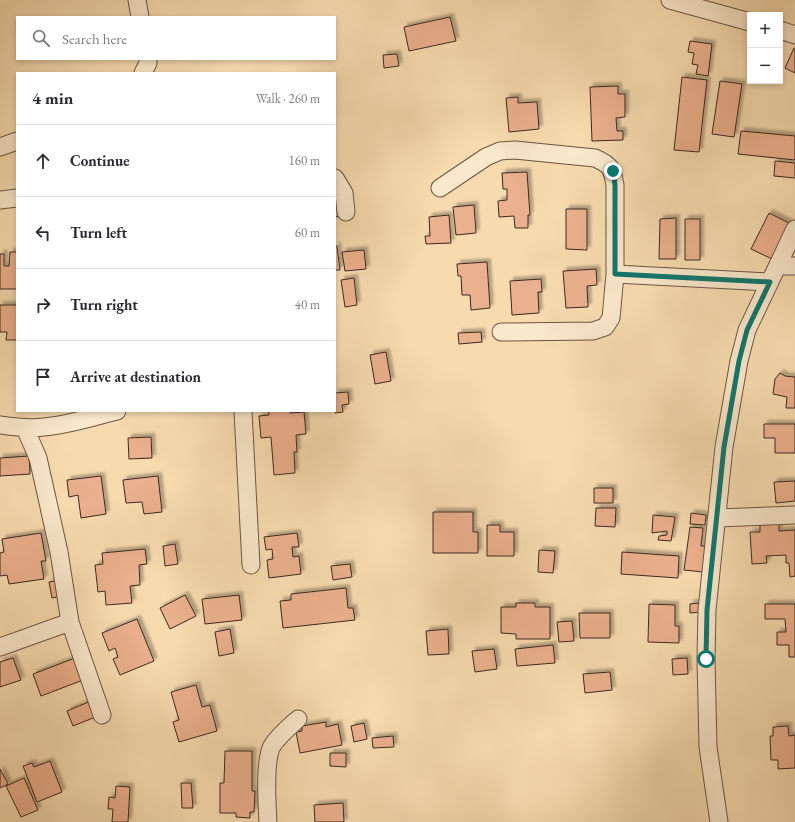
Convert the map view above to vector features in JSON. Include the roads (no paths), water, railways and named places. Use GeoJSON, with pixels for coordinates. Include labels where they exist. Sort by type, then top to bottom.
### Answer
{"type":"FeatureCollection","features":[{"type":"Feature","properties":{"kind":"street"},"geometry":{"type":"LineString","coordinates":[[137,0],[140,16]]}},
{"type":"Feature","properties":{"kind":"street"},"geometry":{"type":"LineString","coordinates":[[670,0],[747,21]]}},
{"type":"Feature","properties":{"kind":"street"},"geometry":{"type":"LineString","coordinates":[[783,31],[795,35]]}},
{"type":"Feature","properties":{"kind":"street"},"geometry":{"type":"LineString","coordinates":[[143,72],[148,60]]}},
{"type":"Feature","properties":{"kind":"street"},"geometry":{"type":"LineString","coordinates":[[0,148],[16,141]]}},
{"type":"Feature","properties":{"kind":"street"},"geometry":{"type":"LineString","coordinates":[[440,188],[486,157],[500,151],[515,150],[595,158],[607,163],[613,171],[615,185],[615,274],[611,318],[605,327],[593,331],[501,332]]}},
{"type":"Feature","properties":{"kind":"street"},"geometry":{"type":"LineString","coordinates":[[336,180],[344,192],[346,212]]}},
{"type":"Feature","properties":{"kind":"street"},"geometry":{"type":"LineString","coordinates":[[0,200],[16,198]]}},
{"type":"Feature","properties":{"kind":"street"},"geometry":{"type":"LineString","coordinates":[[719,822],[708,747],[706,659],[707,610],[724,447],[739,361],[747,330],[795,228]]}},
{"type":"Feature","properties":{"kind":"street"},"geometry":{"type":"LineString","coordinates":[[778,266],[795,266]]}},
{"type":"Feature","properties":{"kind":"street"},"geometry":{"type":"LineString","coordinates":[[615,274],[770,282]]}},
{"type":"Feature","properties":{"kind":"street"},"geometry":{"type":"LineString","coordinates":[[0,425],[25,428],[42,427],[71,423],[113,412]]}},
{"type":"Feature","properties":{"kind":"street"},"geometry":{"type":"LineString","coordinates":[[244,412],[251,565]]}},
{"type":"Feature","properties":{"kind":"street"},"geometry":{"type":"LineString","coordinates":[[25,428],[38,458],[46,489],[59,552],[70,622],[102,715]]}},
{"type":"Feature","properties":{"kind":"street"},"geometry":{"type":"LineString","coordinates":[[717,518],[795,515]]}},
{"type":"Feature","properties":{"kind":"street"},"geometry":{"type":"LineString","coordinates":[[0,647],[70,622]]}},
{"type":"Feature","properties":{"kind":"street"},"geometry":{"type":"LineString","coordinates":[[268,822],[268,759],[272,747],[278,738],[298,719]]}}]}
